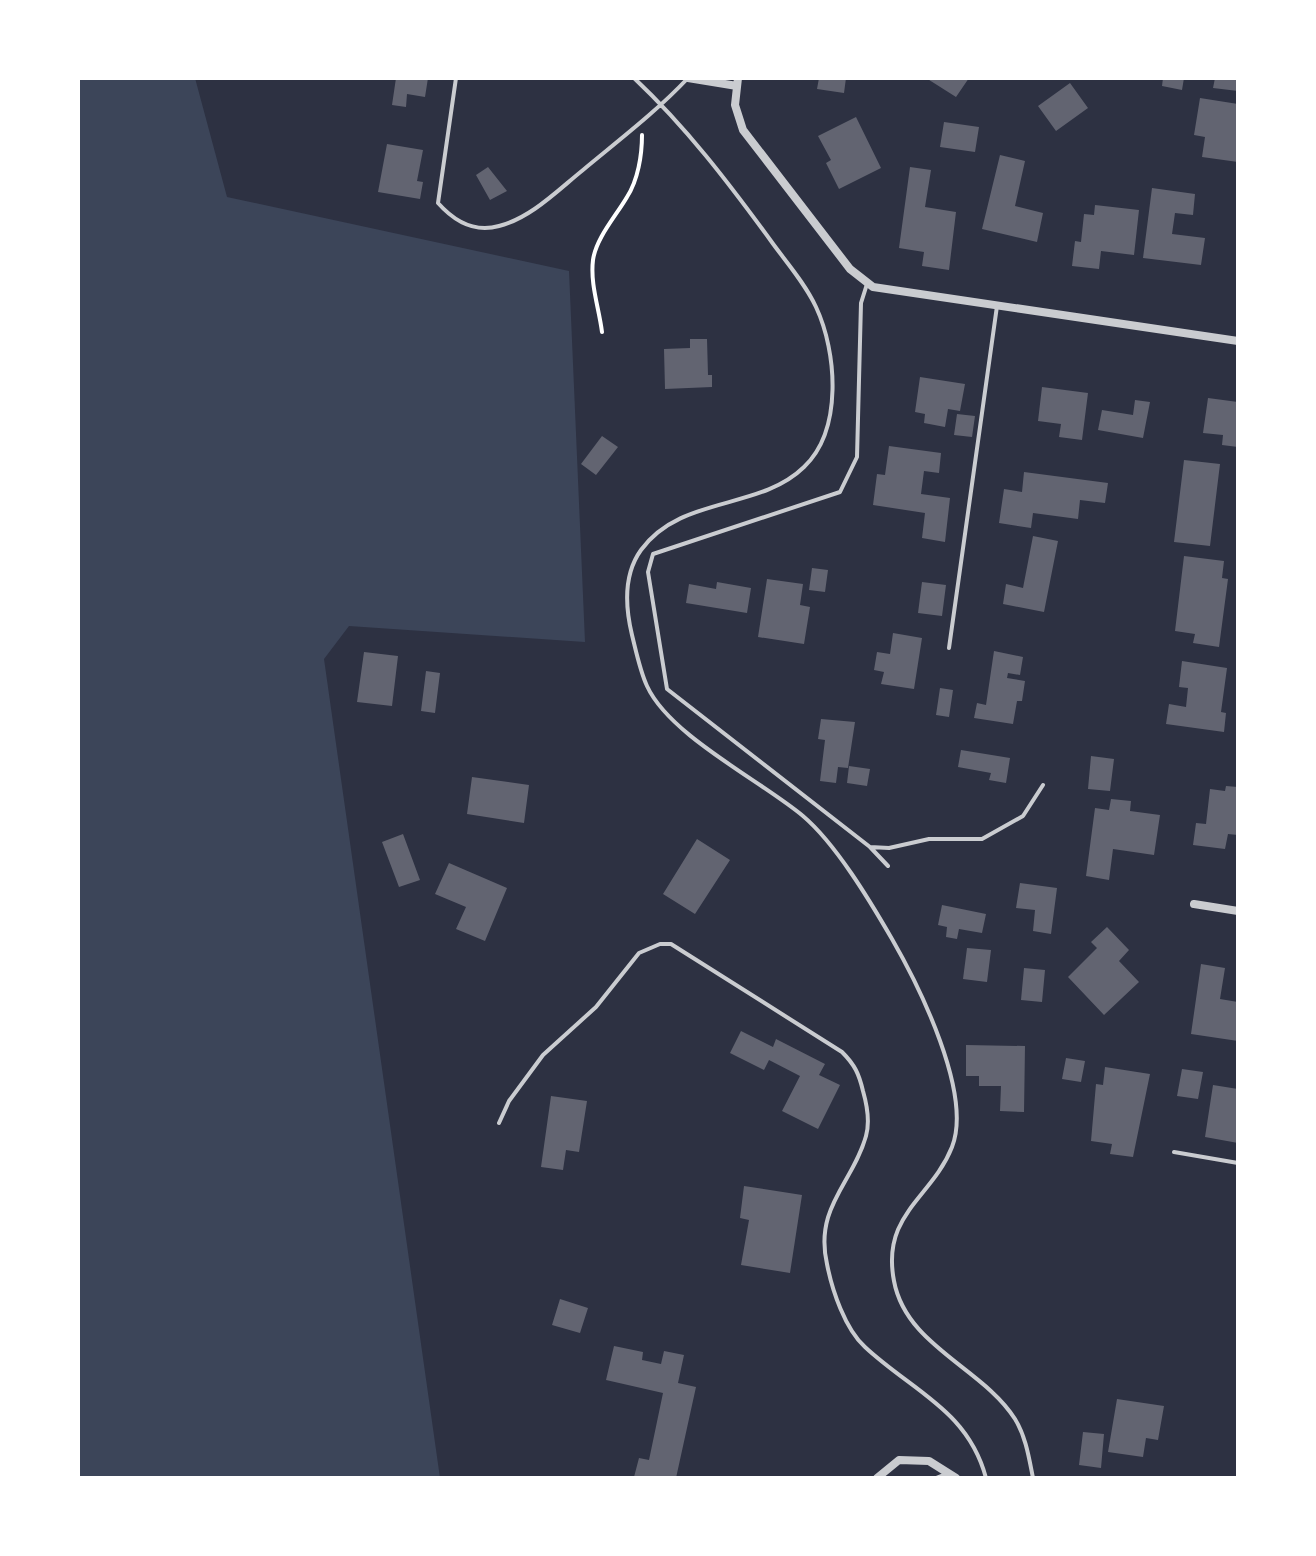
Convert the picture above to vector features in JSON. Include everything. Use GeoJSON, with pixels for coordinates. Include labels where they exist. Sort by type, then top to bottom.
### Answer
{"type":"FeatureCollection","features":[{"type":"Feature","properties":{"kind":"street"},"geometry":{"type":"LineString","coordinates":[[688,78],[737,82],[737,118],[743,130],[850,269],[867,284],[888,291],[1238,341]]}},
{"type":"Feature","properties":{"kind":"street"},"geometry":{"type":"LineString","coordinates":[[1194,904],[1238,910]]}},
{"type":"Feature","properties":{"kind":"street"},"geometry":{"type":"LineString","coordinates":[[876,1478],[899,1460],[929,1460],[953,1475]]}},
{"type":"Feature","properties":{"kind":"lane"},"geometry":{"type":"LineString","coordinates":[[456,78],[438,203],[453,220],[497,228],[524,216],[643,121],[688,78]]}},
{"type":"Feature","properties":{"kind":"lane"},"geometry":{"type":"LineString","coordinates":[[634,78],[712,159],[815,304],[830,358],[830,397],[828,428],[819,450],[802,470],[779,484],[671,520],[654,532],[634,560],[626,582],[631,630],[648,688],[672,720],[807,819],[840,859],[912,977],[950,1072],[957,1098],[957,1123],[954,1144],[942,1166],[910,1204],[894,1242],[894,1283],[902,1306],[918,1329],[1000,1400],[1017,1422],[1033,1478]]}},
{"type":"Feature","properties":{"kind":"lane"},"geometry":{"type":"LineString","coordinates":[[867,284],[860,303],[857,457],[840,492],[653,554],[648,572],[666,689],[870,847],[888,866]]}},
{"type":"Feature","properties":{"kind":"lane"},"geometry":{"type":"LineString","coordinates":[[949,648],[997,306]]}},
{"type":"Feature","properties":{"kind":"lane"},"geometry":{"type":"LineString","coordinates":[[870,847],[982,839],[1023,816],[1043,786]]}},
{"type":"Feature","properties":{"kind":"lane"},"geometry":{"type":"LineString","coordinates":[[499,1123],[509,1101],[543,1055],[596,1007],[640,953],[660,944],[671,944],[842,1052],[857,1068],[867,1106],[868,1133],[833,1199],[826,1228],[826,1262],[842,1311],[862,1344],[965,1430],[986,1478]]}},
{"type":"Feature","properties":{"kind":"lane"},"geometry":{"type":"LineString","coordinates":[[1174,1152],[1238,1163]]}},
{"type":"Feature","properties":{"kind":"lane"},"geometry":{"type":"LineString","coordinates":[[936,1478],[953,1475]]}},
{"type":"Feature","properties":{"kind":"path"},"geometry":{"type":"LineString","coordinates":[[602,332],[593,257],[630,192],[642,152],[643,121]]}},
{"type":"Feature","properties":{"kind":"shaded area"},"geometry":{"type":"Polygon","coordinates":[[[78,78],[195,78],[227,197],[569,271],[585,642],[349,626],[324,659],[440,1478],[78,1478],[78,78]]]}},
{"type":"Feature","properties":{"kind":"building"},"geometry":{"type":"Polygon","coordinates":[[[396,78],[428,78],[425,97],[407,94],[406,107],[392,105],[396,78]]]}},
{"type":"Feature","properties":{"kind":"building"},"geometry":{"type":"Polygon","coordinates":[[[819,78],[846,78],[844,93],[817,89],[819,78]]]}},
{"type":"Feature","properties":{"kind":"building"},"geometry":{"type":"Polygon","coordinates":[[[926,78],[969,78],[956,97],[926,78]]]}},
{"type":"Feature","properties":{"kind":"building"},"geometry":{"type":"Polygon","coordinates":[[[1163,78],[1184,78],[1182,90],[1162,86],[1163,78]]]}},
{"type":"Feature","properties":{"kind":"building"},"geometry":{"type":"Polygon","coordinates":[[[1215,78],[1238,78],[1238,91],[1213,88],[1215,78]]]}},
{"type":"Feature","properties":{"kind":"building"},"geometry":{"type":"Polygon","coordinates":[[[1070,83],[1088,108],[1056,131],[1038,106],[1070,83]]]}},
{"type":"Feature","properties":{"kind":"building"},"geometry":{"type":"Polygon","coordinates":[[[1200,98],[1238,104],[1238,162],[1202,157],[1205,137],[1194,135],[1200,98]]]}},
{"type":"Feature","properties":{"kind":"building"},"geometry":{"type":"Polygon","coordinates":[[[856,117],[881,168],[839,189],[826,163],[831,160],[818,136],[856,117]]]}},
{"type":"Feature","properties":{"kind":"building"},"geometry":{"type":"Polygon","coordinates":[[[944,122],[979,127],[975,152],[940,147],[944,122]]]}},
{"type":"Feature","properties":{"kind":"building"},"geometry":{"type":"Polygon","coordinates":[[[387,144],[423,150],[417,181],[423,182],[420,199],[378,192],[387,144]]]}},
{"type":"Feature","properties":{"kind":"building"},"geometry":{"type":"Polygon","coordinates":[[[1000,155],[1025,161],[1015,206],[1043,213],[1037,242],[982,229],[1000,155]]]}},
{"type":"Feature","properties":{"kind":"building"},"geometry":{"type":"Polygon","coordinates":[[[488,167],[507,191],[490,200],[476,175],[488,167]]]}},
{"type":"Feature","properties":{"kind":"building"},"geometry":{"type":"Polygon","coordinates":[[[910,167],[931,170],[925,207],[956,212],[949,270],[922,266],[924,252],[899,248],[910,167]]]}},
{"type":"Feature","properties":{"kind":"building"},"geometry":{"type":"Polygon","coordinates":[[[1152,188],[1195,194],[1193,215],[1175,213],[1172,234],[1205,238],[1201,265],[1143,258],[1152,188]]]}},
{"type":"Feature","properties":{"kind":"building"},"geometry":{"type":"Polygon","coordinates":[[[1095,205],[1139,210],[1134,255],[1101,251],[1099,269],[1072,266],[1075,241],[1081,242],[1084,214],[1094,215],[1095,205]]]}},
{"type":"Feature","properties":{"kind":"building"},"geometry":{"type":"Polygon","coordinates":[[[690,339],[707,339],[712,387],[665,389],[664,349],[690,348],[690,339]]]}},
{"type":"Feature","properties":{"kind":"building"},"geometry":{"type":"Polygon","coordinates":[[[920,377],[965,384],[960,411],[948,409],[945,427],[924,423],[925,414],[915,412],[920,377]]]}},
{"type":"Feature","properties":{"kind":"building"},"geometry":{"type":"Polygon","coordinates":[[[1042,387],[1088,393],[1082,440],[1059,437],[1061,424],[1038,421],[1042,387]]]}},
{"type":"Feature","properties":{"kind":"building"},"geometry":{"type":"Polygon","coordinates":[[[1208,398],[1238,402],[1238,447],[1222,445],[1223,435],[1203,433],[1208,398]]]}},
{"type":"Feature","properties":{"kind":"building"},"geometry":{"type":"Polygon","coordinates":[[[1135,400],[1150,402],[1143,438],[1098,430],[1102,410],[1133,415],[1135,400]]]}},
{"type":"Feature","properties":{"kind":"building"},"geometry":{"type":"Polygon","coordinates":[[[957,414],[975,416],[972,437],[954,435],[957,414]]]}},
{"type":"Feature","properties":{"kind":"building"},"geometry":{"type":"Polygon","coordinates":[[[602,436],[618,447],[596,475],[581,464],[602,436]]]}},
{"type":"Feature","properties":{"kind":"building"},"geometry":{"type":"Polygon","coordinates":[[[889,446],[941,453],[939,473],[924,471],[921,494],[950,498],[945,542],[922,538],[925,513],[873,505],[877,474],[885,475],[889,446]]]}},
{"type":"Feature","properties":{"kind":"building"},"geometry":{"type":"Polygon","coordinates":[[[1184,460],[1220,464],[1210,546],[1174,542],[1184,460]]]}},
{"type":"Feature","properties":{"kind":"building"},"geometry":{"type":"Polygon","coordinates":[[[1024,472],[1108,483],[1105,503],[1080,500],[1078,519],[1033,513],[1031,528],[999,523],[1004,489],[1022,492],[1024,472]]]}},
{"type":"Feature","properties":{"kind":"building"},"geometry":{"type":"Polygon","coordinates":[[[1033,536],[1058,541],[1044,612],[1003,604],[1006,584],[1023,588],[1033,536]]]}},
{"type":"Feature","properties":{"kind":"building"},"geometry":{"type":"Polygon","coordinates":[[[1184,556],[1224,561],[1222,578],[1228,579],[1219,647],[1193,643],[1195,634],[1175,631],[1184,556]]]}},
{"type":"Feature","properties":{"kind":"building"},"geometry":{"type":"Polygon","coordinates":[[[812,568],[828,570],[825,592],[809,590],[812,568]]]}},
{"type":"Feature","properties":{"kind":"building"},"geometry":{"type":"Polygon","coordinates":[[[767,579],[803,584],[800,605],[810,607],[804,644],[758,637],[767,579]]]}},
{"type":"Feature","properties":{"kind":"building"},"geometry":{"type":"Polygon","coordinates":[[[717,582],[751,588],[747,613],[686,603],[689,584],[716,589],[717,582]]]}},
{"type":"Feature","properties":{"kind":"building"},"geometry":{"type":"Polygon","coordinates":[[[922,582],[946,585],[942,616],[918,613],[922,582]]]}},
{"type":"Feature","properties":{"kind":"building"},"geometry":{"type":"Polygon","coordinates":[[[893,633],[922,638],[914,689],[881,684],[884,672],[874,670],[877,652],[890,654],[893,633]]]}},
{"type":"Feature","properties":{"kind":"building"},"geometry":{"type":"Polygon","coordinates":[[[994,651],[1023,657],[1020,675],[1008,673],[1007,678],[1025,681],[1013,724],[974,718],[977,703],[986,705],[994,651]]]}},
{"type":"Feature","properties":{"kind":"building"},"geometry":{"type":"Polygon","coordinates":[[[364,652],[398,656],[392,706],[357,702],[364,652]]]}},
{"type":"Feature","properties":{"kind":"building"},"geometry":{"type":"Polygon","coordinates":[[[1182,661],[1227,668],[1221,712],[1226,713],[1224,732],[1166,724],[1169,704],[1186,707],[1188,688],[1179,687],[1182,661]]]}},
{"type":"Feature","properties":{"kind":"building"},"geometry":{"type":"Polygon","coordinates":[[[426,671],[440,673],[435,713],[421,711],[426,671]]]}},
{"type":"Feature","properties":{"kind":"building"},"geometry":{"type":"Polygon","coordinates":[[[940,688],[953,690],[949,717],[936,715],[940,688]]]}},
{"type":"Feature","properties":{"kind":"building"},"geometry":{"type":"Polygon","coordinates":[[[821,719],[855,722],[848,768],[838,767],[836,783],[820,781],[825,740],[818,739],[821,719]]]}},
{"type":"Feature","properties":{"kind":"building"},"geometry":{"type":"Polygon","coordinates":[[[961,750],[1010,758],[1006,783],[989,780],[991,773],[958,767],[961,750]]]}},
{"type":"Feature","properties":{"kind":"building"},"geometry":{"type":"Polygon","coordinates":[[[1091,756],[1114,759],[1110,791],[1088,789],[1091,756]]]}},
{"type":"Feature","properties":{"kind":"building"},"geometry":{"type":"Polygon","coordinates":[[[849,766],[870,769],[867,786],[847,783],[849,766]]]}},
{"type":"Feature","properties":{"kind":"building"},"geometry":{"type":"Polygon","coordinates":[[[472,777],[529,785],[524,823],[467,814],[472,777]]]}},
{"type":"Feature","properties":{"kind":"building"},"geometry":{"type":"Polygon","coordinates":[[[1226,786],[1238,787],[1238,835],[1228,834],[1225,849],[1193,845],[1196,823],[1206,824],[1210,789],[1225,791],[1226,786]]]}},
{"type":"Feature","properties":{"kind":"building"},"geometry":{"type":"Polygon","coordinates":[[[1111,799],[1131,801],[1130,811],[1160,815],[1154,855],[1113,849],[1109,880],[1086,876],[1095,808],[1109,810],[1111,799]]]}},
{"type":"Feature","properties":{"kind":"building"},"geometry":{"type":"Polygon","coordinates":[[[403,834],[420,880],[399,887],[382,842],[403,834]]]}},
{"type":"Feature","properties":{"kind":"building"},"geometry":{"type":"Polygon","coordinates":[[[697,839],[730,860],[695,914],[663,894],[697,839]]]}},
{"type":"Feature","properties":{"kind":"building"},"geometry":{"type":"Polygon","coordinates":[[[449,863],[507,888],[485,941],[456,929],[466,907],[435,894],[449,863]]]}},
{"type":"Feature","properties":{"kind":"building"},"geometry":{"type":"Polygon","coordinates":[[[1020,883],[1057,888],[1051,934],[1033,931],[1035,910],[1016,908],[1020,883]]]}},
{"type":"Feature","properties":{"kind":"building"},"geometry":{"type":"Polygon","coordinates":[[[942,905],[986,914],[982,933],[959,929],[957,939],[946,937],[947,927],[938,925],[942,905]]]}},
{"type":"Feature","properties":{"kind":"building"},"geometry":{"type":"Polygon","coordinates":[[[1107,927],[1129,950],[1119,961],[1139,982],[1104,1015],[1068,977],[1097,948],[1091,942],[1107,927]]]}},
{"type":"Feature","properties":{"kind":"building"},"geometry":{"type":"Polygon","coordinates":[[[967,948],[991,950],[987,982],[963,979],[967,948]]]}},
{"type":"Feature","properties":{"kind":"building"},"geometry":{"type":"Polygon","coordinates":[[[1201,964],[1225,968],[1220,999],[1238,1002],[1238,1041],[1191,1034],[1201,964]]]}},
{"type":"Feature","properties":{"kind":"building"},"geometry":{"type":"Polygon","coordinates":[[[1024,968],[1045,970],[1042,1002],[1021,1000],[1024,968]]]}},
{"type":"Feature","properties":{"kind":"building"},"geometry":{"type":"Polygon","coordinates":[[[741,1031],[773,1047],[776,1039],[825,1064],[819,1075],[840,1085],[818,1129],[782,1111],[800,1076],[769,1060],[764,1070],[730,1053],[741,1031]]]}},
{"type":"Feature","properties":{"kind":"building"},"geometry":{"type":"Polygon","coordinates":[[[966,1045],[1025,1046],[1024,1112],[1000,1111],[1001,1086],[979,1086],[979,1076],[966,1076],[966,1045]]]}},
{"type":"Feature","properties":{"kind":"building"},"geometry":{"type":"Polygon","coordinates":[[[1066,1058],[1085,1061],[1081,1082],[1062,1079],[1066,1058]]]}},
{"type":"Feature","properties":{"kind":"building"},"geometry":{"type":"Polygon","coordinates":[[[1105,1067],[1150,1074],[1133,1157],[1110,1154],[1112,1144],[1091,1141],[1096,1084],[1103,1085],[1105,1067]]]}},
{"type":"Feature","properties":{"kind":"building"},"geometry":{"type":"Polygon","coordinates":[[[1182,1069],[1203,1072],[1198,1099],[1177,1096],[1182,1069]]]}},
{"type":"Feature","properties":{"kind":"building"},"geometry":{"type":"Polygon","coordinates":[[[1213,1085],[1238,1089],[1238,1143],[1205,1137],[1213,1085]]]}},
{"type":"Feature","properties":{"kind":"building"},"geometry":{"type":"Polygon","coordinates":[[[551,1096],[587,1101],[579,1152],[566,1150],[563,1170],[541,1167],[551,1096]]]}},
{"type":"Feature","properties":{"kind":"building"},"geometry":{"type":"Polygon","coordinates":[[[744,1186],[802,1195],[790,1273],[741,1265],[749,1220],[740,1218],[744,1186]]]}},
{"type":"Feature","properties":{"kind":"building"},"geometry":{"type":"Polygon","coordinates":[[[560,1299],[588,1308],[580,1333],[552,1325],[560,1299]]]}},
{"type":"Feature","properties":{"kind":"building"},"geometry":{"type":"Polygon","coordinates":[[[614,1346],[643,1352],[642,1360],[661,1364],[664,1351],[684,1355],[678,1383],[696,1387],[676,1478],[634,1477],[639,1458],[649,1460],[663,1393],[606,1380],[614,1346]]]}},
{"type":"Feature","properties":{"kind":"building"},"geometry":{"type":"Polygon","coordinates":[[[1117,1399],[1164,1406],[1158,1440],[1146,1438],[1143,1457],[1108,1452],[1117,1399]]]}},
{"type":"Feature","properties":{"kind":"building"},"geometry":{"type":"Polygon","coordinates":[[[1083,1432],[1104,1434],[1101,1468],[1079,1465],[1083,1432]]]}}]}
